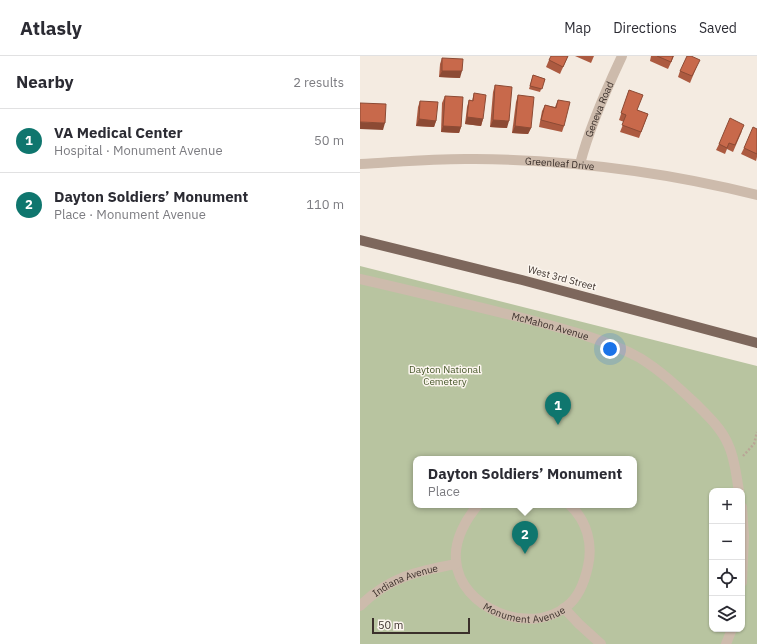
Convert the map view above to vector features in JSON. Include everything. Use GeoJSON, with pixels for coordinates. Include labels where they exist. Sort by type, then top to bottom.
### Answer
{"type":"FeatureCollection","features":[{"type":"Feature","properties":{"kind":"main road","name":"West 3rd Street"},"geometry":{"type":"LineString","coordinates":[[360,240],[522,280],[757,343]]}},
{"type":"Feature","properties":{"kind":"street","name":"Geneva Road"},"geometry":{"type":"LineString","coordinates":[[580,164],[592,127],[622,56]]}},
{"type":"Feature","properties":{"kind":"street","name":"Greenleaf Drive"},"geometry":{"type":"LineString","coordinates":[[360,164],[474,159],[580,164],[698,181],[757,195]]}},
{"type":"Feature","properties":{"kind":"street","name":"McMahon Avenue"},"geometry":{"type":"LineString","coordinates":[[360,279],[548,324],[624,350],[659,370],[676,384],[718,427],[728,444],[733,457],[738,488]]}},
{"type":"Feature","properties":{"kind":"street","name":"Monument Avenue"},"geometry":{"type":"LineString","coordinates":[[476,508],[467,520],[460,534],[456,549],[456,564],[462,580],[469,591],[484,605],[502,615],[515,618],[535,618],[554,614],[573,600],[584,580],[590,562],[590,544],[585,526],[579,515],[573,508]]}},
{"type":"Feature","properties":{"kind":"street"},"geometry":{"type":"LineString","coordinates":[[743,524],[743,560]]}},
{"type":"Feature","properties":{"kind":"street","name":"Indiana Avenue"},"geometry":{"type":"LineString","coordinates":[[360,606],[379,589],[402,577],[426,569],[456,564]]}},
{"type":"Feature","properties":{"kind":"street"},"geometry":{"type":"LineString","coordinates":[[564,608],[601,644]]}},
{"type":"Feature","properties":{"kind":"street"},"geometry":{"type":"LineString","coordinates":[[726,644],[731,632]]}},
{"type":"Feature","properties":{"kind":"path"},"geometry":{"type":"LineString","coordinates":[[733,457],[739,457],[748,452],[754,444],[757,432]]}},
{"type":"Feature","properties":{"kind":"green space","name":"Dayton National Cemetery"},"geometry":{"type":"Polygon","coordinates":[[[360,266],[757,366],[757,644],[360,644],[360,266]]]}},
{"type":"Feature","properties":{"kind":"building"},"geometry":{"type":"Polygon","coordinates":[[[551,56],[568,56],[563,67],[549,60],[551,56]]]}},
{"type":"Feature","properties":{"kind":"building"},"geometry":{"type":"Polygon","coordinates":[[[657,56],[673,56],[671,62],[657,56]]]}},
{"type":"Feature","properties":{"kind":"building"},"geometry":{"type":"Polygon","coordinates":[[[687,56],[700,60],[692,76],[680,71],[687,56]]]}},
{"type":"Feature","properties":{"kind":"building"},"geometry":{"type":"Polygon","coordinates":[[[442,58],[463,59],[462,71],[442,71],[442,58]]]}},
{"type":"Feature","properties":{"kind":"building"},"geometry":{"type":"Polygon","coordinates":[[[533,75],[545,79],[542,89],[530,86],[533,75]]]}},
{"type":"Feature","properties":{"kind":"building"},"geometry":{"type":"Polygon","coordinates":[[[495,85],[512,87],[509,121],[493,120],[495,85]]]}},
{"type":"Feature","properties":{"kind":"building"},"geometry":{"type":"Polygon","coordinates":[[[629,90],[643,95],[637,110],[648,114],[641,132],[622,125],[626,115],[621,113],[629,90]]]}},
{"type":"Feature","properties":{"kind":"building"},"geometry":{"type":"Polygon","coordinates":[[[474,93],[486,95],[483,119],[467,117],[469,100],[473,101],[474,93]]]}},
{"type":"Feature","properties":{"kind":"building"},"geometry":{"type":"Polygon","coordinates":[[[518,95],[534,97],[531,128],[515,126],[518,95]]]}},
{"type":"Feature","properties":{"kind":"building"},"geometry":{"type":"Polygon","coordinates":[[[445,96],[463,97],[461,127],[443,126],[445,96]]]}},
{"type":"Feature","properties":{"kind":"building"},"geometry":{"type":"Polygon","coordinates":[[[558,100],[570,102],[564,126],[541,120],[545,105],[556,108],[558,100]]]}},
{"type":"Feature","properties":{"kind":"building"},"geometry":{"type":"Polygon","coordinates":[[[420,101],[438,102],[436,121],[419,119],[420,101]]]}},
{"type":"Feature","properties":{"kind":"building"},"geometry":{"type":"Polygon","coordinates":[[[360,103],[386,104],[385,123],[360,122],[360,103]]]}},
{"type":"Feature","properties":{"kind":"building"},"geometry":{"type":"Polygon","coordinates":[[[730,118],[744,125],[735,145],[729,143],[727,148],[719,144],[730,118]]]}},
{"type":"Feature","properties":{"kind":"building"},"geometry":{"type":"Polygon","coordinates":[[[753,127],[757,129],[757,154],[744,148],[753,127]]]}},
{"type":"Feature","properties":{"kind":"place","name":"VA Medical Center"},"geometry":{"type":"Point","coordinates":[558,425]}},
{"type":"Feature","properties":{"kind":"place","name":"Dayton Soldiers’ Monument"},"geometry":{"type":"Point","coordinates":[525,554]}}]}
